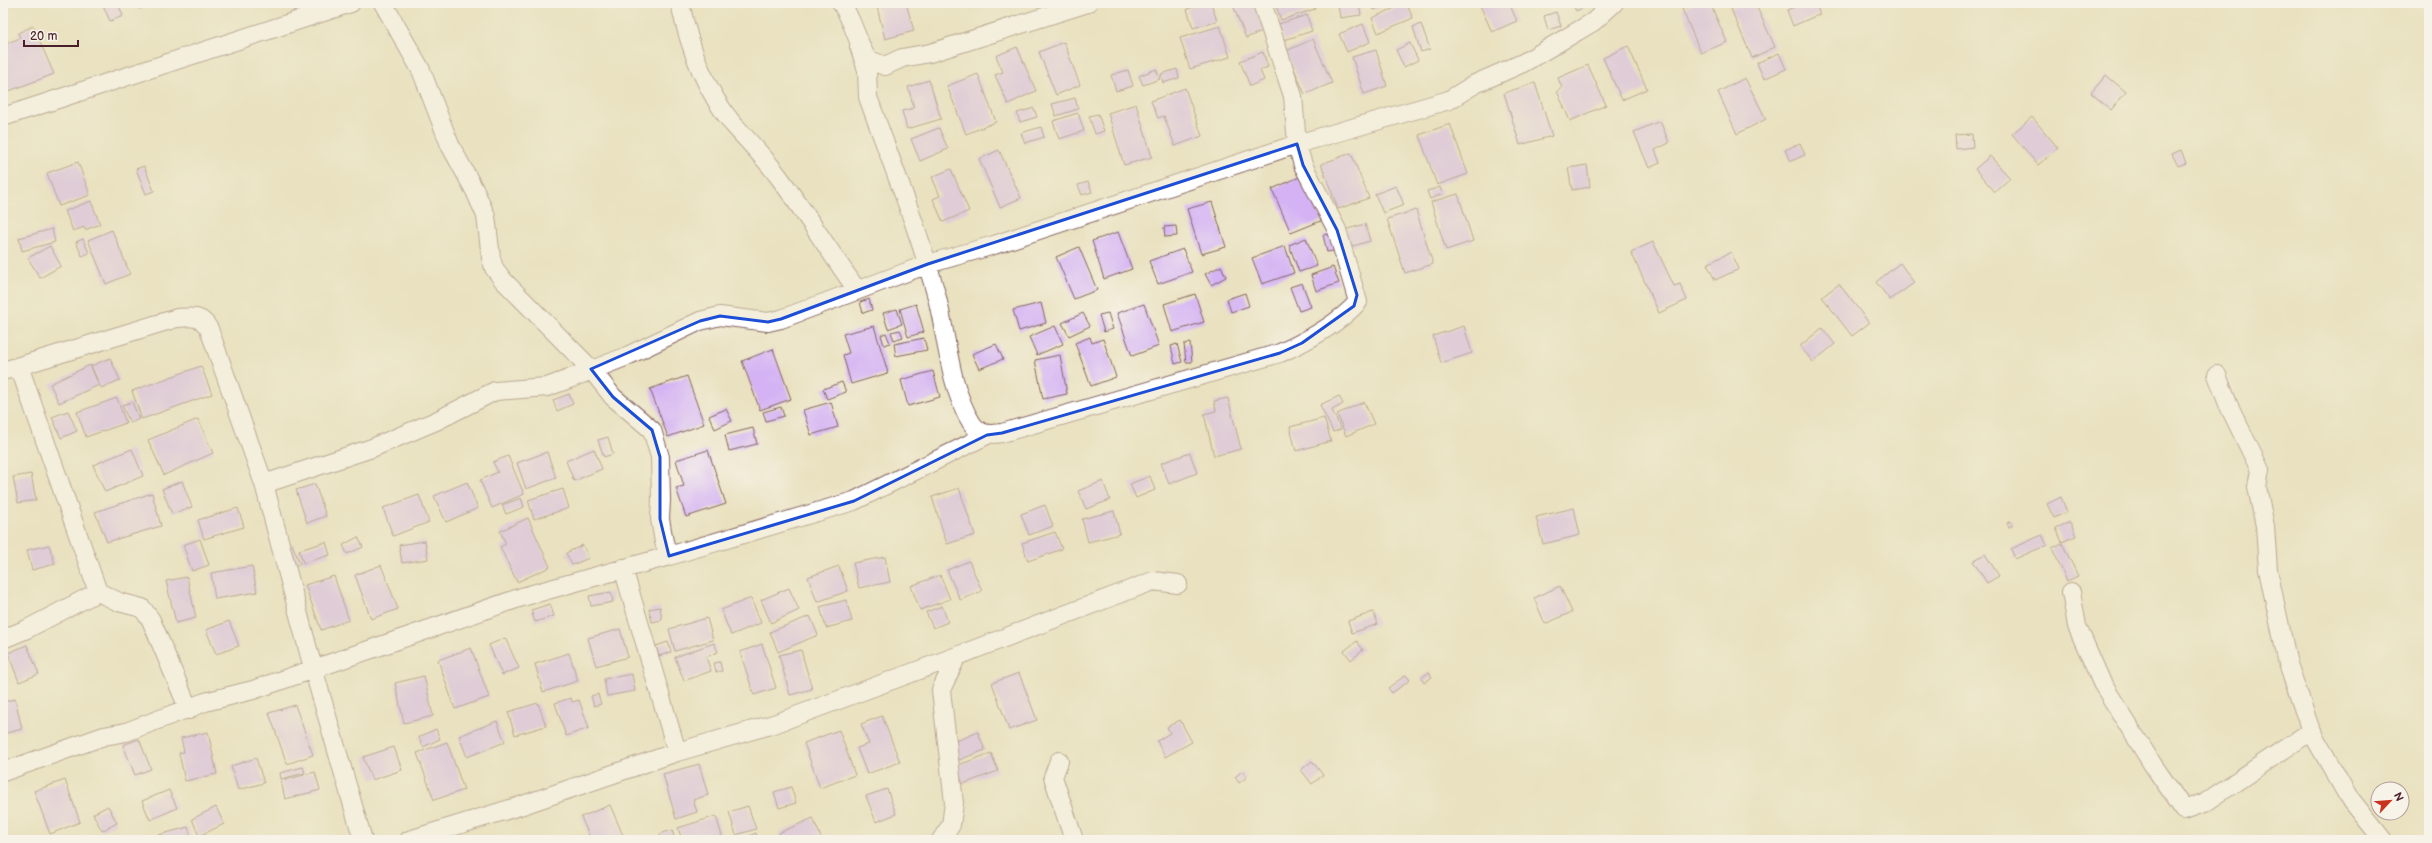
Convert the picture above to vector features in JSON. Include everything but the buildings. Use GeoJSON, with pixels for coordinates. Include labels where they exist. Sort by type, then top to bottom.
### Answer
{"type":"FeatureCollection","features":[{"type":"Feature","properties":{"kind":"street"},"geometry":{"type":"LineString","coordinates":[[3,117],[351,3]]}},
{"type":"Feature","properties":{"kind":"street"},"geometry":{"type":"LineString","coordinates":[[383,3],[421,70],[450,145],[478,197],[486,216],[494,268],[503,280],[591,369],[613,396],[652,430],[660,457],[662,500],[660,519],[664,542],[669,556]]}},
{"type":"Feature","properties":{"kind":"street"},"geometry":{"type":"LineString","coordinates":[[680,3],[687,36],[714,96],[733,123],[762,155],[780,179],[857,290]]}},
{"type":"Feature","properties":{"kind":"street"},"geometry":{"type":"LineString","coordinates":[[841,3],[848,13],[867,70],[868,97],[928,264],[944,323],[956,384],[970,422],[978,432],[987,435]]}},
{"type":"Feature","properties":{"kind":"street"},"geometry":{"type":"LineString","coordinates":[[859,46],[867,59],[885,66],[902,58],[930,53],[1088,3]]}},
{"type":"Feature","properties":{"kind":"street"},"geometry":{"type":"LineString","coordinates":[[3,772],[104,736],[126,732],[189,710],[205,702],[253,690],[522,597],[854,502],[987,435],[1002,433],[1280,354],[1302,343],[1358,302],[1337,230],[1303,165],[1297,144],[1293,96],[1262,3]]}},
{"type":"Feature","properties":{"kind":"street"},"geometry":{"type":"LineString","coordinates":[[264,484],[372,448],[436,421],[495,391],[547,386],[625,357],[700,320],[720,316],[768,322],[781,319],[928,264],[994,245],[1297,144],[1449,100],[1474,84],[1523,63],[1566,38],[1593,22],[1614,3]]}},
{"type":"Feature","properties":{"kind":"street"},"geometry":{"type":"LineString","coordinates":[[189,710],[151,620],[142,608],[118,602],[98,592],[11,368],[177,318],[194,316],[204,320],[209,329],[264,484],[313,668],[363,840]]}},
{"type":"Feature","properties":{"kind":"street"},"geometry":{"type":"LineString","coordinates":[[2217,375],[2228,404],[2260,470],[2257,487],[2265,526],[2268,570],[2288,664],[2312,731],[2348,796],[2383,840]]}},
{"type":"Feature","properties":{"kind":"street"},"geometry":{"type":"LineString","coordinates":[[623,568],[677,752]]}},
{"type":"Feature","properties":{"kind":"street"},"geometry":{"type":"LineString","coordinates":[[410,840],[520,806],[677,752],[787,720],[1153,581],[1178,584]]}},
{"type":"Feature","properties":{"kind":"street"},"geometry":{"type":"LineString","coordinates":[[3,639],[27,629],[98,592]]}},
{"type":"Feature","properties":{"kind":"street"},"geometry":{"type":"LineString","coordinates":[[2071,592],[2077,626],[2102,683],[2153,765],[2184,810],[2206,802],[2312,731]]}},
{"type":"Feature","properties":{"kind":"street"},"geometry":{"type":"LineString","coordinates":[[941,840],[951,825],[954,803],[940,690],[958,656]]}},
{"type":"Feature","properties":{"kind":"street"},"geometry":{"type":"LineString","coordinates":[[1059,761],[1053,777],[1074,840]]}},
{"type":"Feature","properties":{"kind":"highlighted area"},"geometry":{"type":"Polygon","coordinates":[[[1297,144],[1303,165],[1337,230],[1357,295],[1354,306],[1302,343],[1280,353],[1002,433],[987,435],[854,501],[669,556],[660,519],[660,457],[652,430],[613,397],[591,369],[700,321],[720,316],[768,322],[781,319],[928,264],[1297,144]]]}}]}
